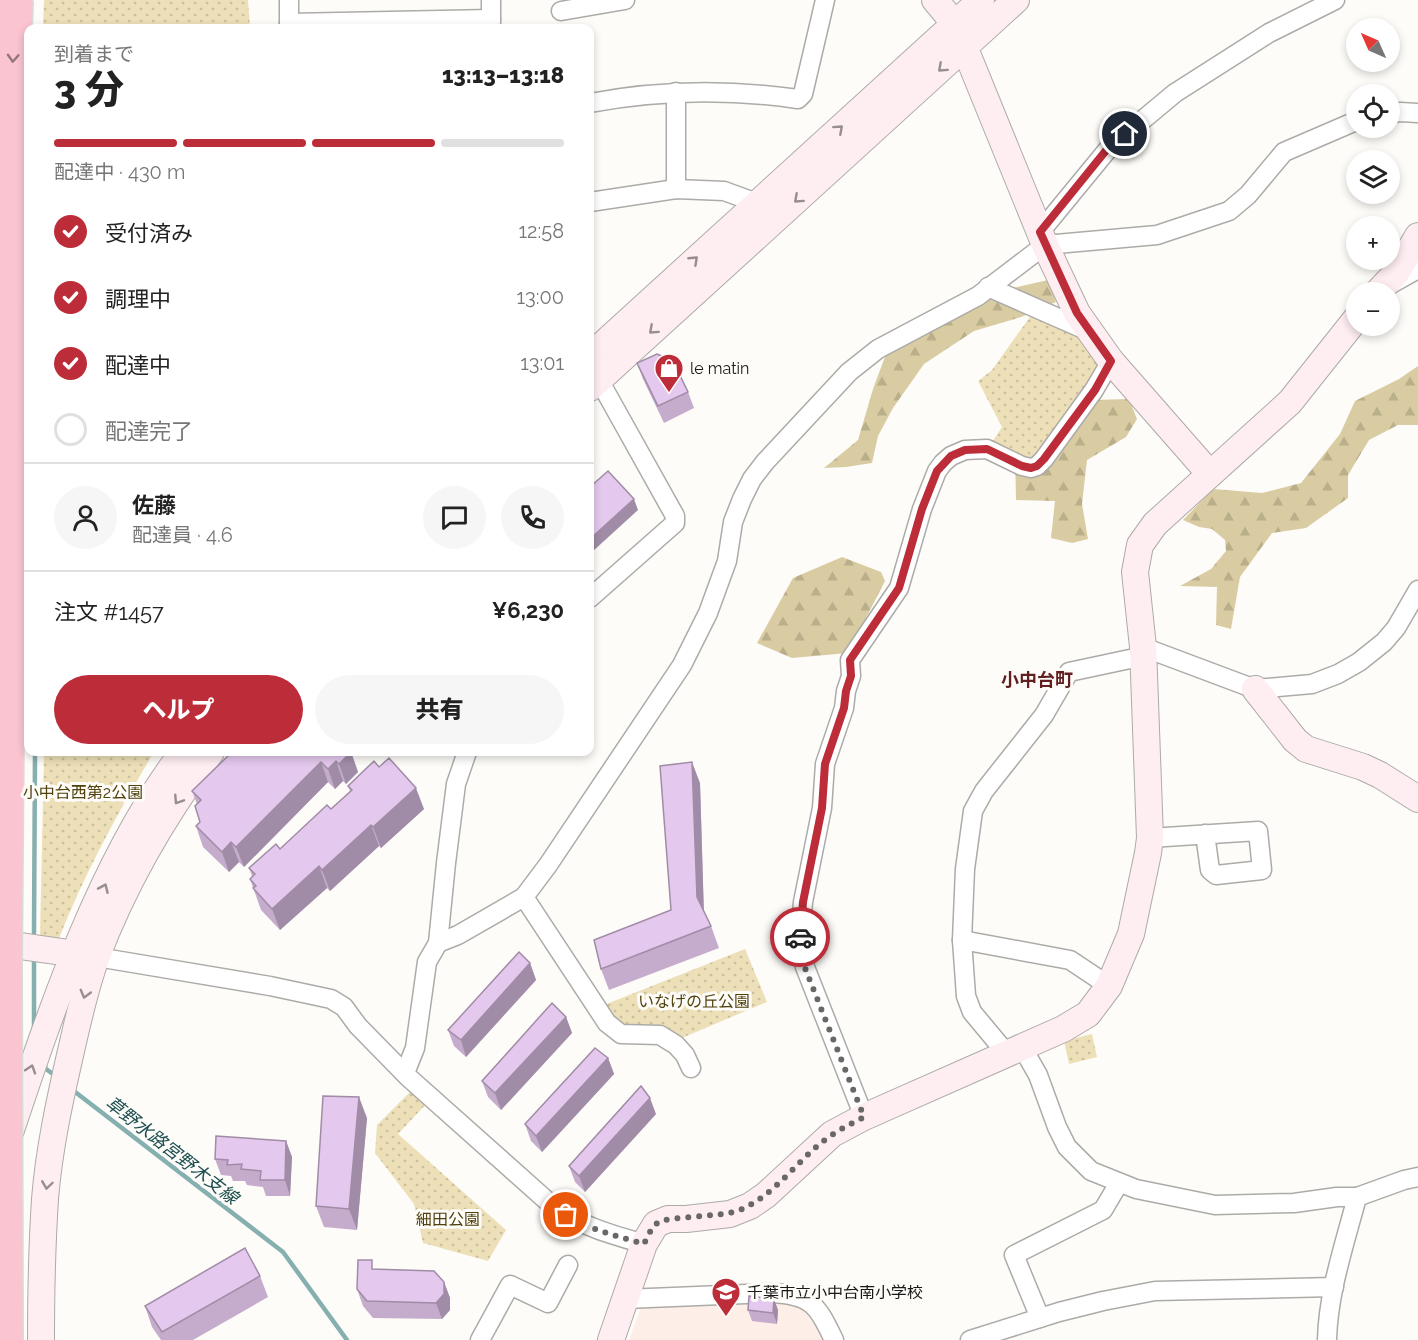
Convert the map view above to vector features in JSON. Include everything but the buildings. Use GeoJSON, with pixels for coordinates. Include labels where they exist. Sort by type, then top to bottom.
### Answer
{"type":"FeatureCollection","features":[{"type":"Feature","properties":{"kind":"highway"},"geometry":{"type":"LineString","coordinates":[[6,1340],[7,318],[16,0]]}},
{"type":"Feature","properties":{"kind":"street"},"geometry":{"type":"LineString","coordinates":[[289,0],[289,24]]}},
{"type":"Feature","properties":{"kind":"street"},"geometry":{"type":"LineString","coordinates":[[491,0],[491,24]]}},
{"type":"Feature","properties":{"kind":"street"},"geometry":{"type":"LineString","coordinates":[[561,13],[625,0]]}},
{"type":"Feature","properties":{"kind":"street"},"geometry":{"type":"LineString","coordinates":[[594,102],[621,97],[676,92],[771,95],[798,99],[803,94],[825,0]]}},
{"type":"Feature","properties":{"kind":"street"},"geometry":{"type":"LineString","coordinates":[[935,0],[959,36],[1043,238],[1077,313],[1111,361],[1210,474]]}},
{"type":"Feature","properties":{"kind":"street"},"geometry":{"type":"LineString","coordinates":[[594,378],[959,36],[981,0]]}},
{"type":"Feature","properties":{"kind":"street"},"geometry":{"type":"LineString","coordinates":[[594,352],[757,203],[959,36],[1016,0]]}},
{"type":"Feature","properties":{"kind":"street"},"geometry":{"type":"LineString","coordinates":[[438,943],[458,935],[524,897],[548,865],[682,665],[708,613],[727,561],[733,522],[742,499],[765,462],[849,372],[878,349],[978,296],[1043,238],[1108,148],[1175,93],[1269,33],[1335,0]]}},
{"type":"Feature","properties":{"kind":"street"},"geometry":{"type":"LineString","coordinates":[[676,92],[676,189]]}},
{"type":"Feature","properties":{"kind":"street"},"geometry":{"type":"LineString","coordinates":[[1400,112],[1418,113]]}},
{"type":"Feature","properties":{"kind":"street"},"geometry":{"type":"LineString","coordinates":[[1043,238],[1157,235],[1229,211],[1248,195],[1284,153],[1346,125]]}},
{"type":"Feature","properties":{"kind":"street"},"geometry":{"type":"LineString","coordinates":[[594,201],[676,189],[724,191],[757,203]]}},
{"type":"Feature","properties":{"kind":"street"},"geometry":{"type":"LineString","coordinates":[[1387,282],[1418,236]]}},
{"type":"Feature","properties":{"kind":"street"},"geometry":{"type":"LineString","coordinates":[[1394,282],[1418,269]]}},
{"type":"Feature","properties":{"kind":"street"},"geometry":{"type":"LineString","coordinates":[[988,287],[1088,331]]}},
{"type":"Feature","properties":{"kind":"street"},"geometry":{"type":"LineString","coordinates":[[611,1340],[644,1244],[656,1224],[668,1219],[730,1214],[750,1206],[766,1195],[832,1134],[864,1117],[1063,1029],[1088,1014],[1109,986],[1131,934],[1150,838],[1144,652],[1135,572],[1140,545],[1155,524],[1290,402],[1346,331]]}},
{"type":"Feature","properties":{"kind":"street"},"geometry":{"type":"LineString","coordinates":[[864,1117],[805,968],[800,939],[803,902],[822,808],[825,764],[844,708],[851,676],[850,660],[899,588],[922,509],[937,471],[943,463],[951,456],[965,450],[987,449],[1022,466],[1031,468],[1037,466],[1095,390],[1111,361]]}},
{"type":"Feature","properties":{"kind":"street"},"geometry":{"type":"LineString","coordinates":[[594,381],[675,516],[675,523],[594,594]]}},
{"type":"Feature","properties":{"kind":"street"},"geometry":{"type":"LineString","coordinates":[[1418,590],[1396,628],[1384,642],[1359,662],[1338,674],[1312,684],[1255,689],[1144,652],[1069,672],[1044,715],[984,791],[973,811],[965,868],[962,940],[966,996],[972,1012],[1015,1050],[1038,1075],[1057,1127],[1067,1147],[1091,1171],[1136,1189],[1215,1205],[1294,1203],[1337,1197],[1357,1197],[1418,1177]]}},
{"type":"Feature","properties":{"kind":"street"},"geometry":{"type":"LineString","coordinates":[[1255,689],[1306,749],[1363,767],[1418,799]]}},
{"type":"Feature","properties":{"kind":"street"},"geometry":{"type":"LineString","coordinates":[[41,1340],[41,1270],[45,1196],[54,1135],[79,1017],[86,955],[111,873],[140,818],[180,756]]}},
{"type":"Feature","properties":{"kind":"street"},"geometry":{"type":"LineString","coordinates":[[0,1164],[36,1053],[86,955],[159,829],[208,756]]}},
{"type":"Feature","properties":{"kind":"street"},"geometry":{"type":"LineString","coordinates":[[405,1074],[415,1048],[427,962],[438,943],[456,784],[466,756]]}},
{"type":"Feature","properties":{"kind":"street"},"geometry":{"type":"LineString","coordinates":[[1150,838],[1205,834]]}},
{"type":"Feature","properties":{"kind":"street"},"geometry":{"type":"LineString","coordinates":[[524,897],[607,1023],[621,1034],[660,1035],[676,1045],[685,1055],[691,1068]]}},
{"type":"Feature","properties":{"kind":"street"},"geometry":{"type":"LineString","coordinates":[[962,940],[1070,960],[1109,986]]}},
{"type":"Feature","properties":{"kind":"street"},"geometry":{"type":"LineString","coordinates":[[0,943],[270,986],[331,999],[344,1007],[358,1026],[405,1074],[555,1208],[577,1222],[598,1231],[644,1244]]}},
{"type":"Feature","properties":{"kind":"street"},"geometry":{"type":"LineString","coordinates":[[1040,1318],[1014,1255],[1103,1210],[1119,1183]]}},
{"type":"Feature","properties":{"kind":"street"},"geometry":{"type":"LineString","coordinates":[[1327,1340],[1334,1287],[1357,1197]]}},
{"type":"Feature","properties":{"kind":"street"},"geometry":{"type":"LineString","coordinates":[[480,1340],[510,1285],[548,1303],[568,1265]]}},
{"type":"Feature","properties":{"kind":"street"},"geometry":{"type":"LineString","coordinates":[[970,1340],[1103,1300],[1155,1291],[1334,1287]]}},
{"type":"Feature","properties":{"kind":"street"},"geometry":{"type":"LineString","coordinates":[[625,1299],[794,1294],[809,1301],[823,1316],[834,1340]]}},
{"type":"Feature","properties":{"kind":"shaded area","name":"千葉市立小中台南小学校"},"geometry":{"type":"Polygon","coordinates":[[[781,1300],[807,1310],[827,1340],[629,1340],[640,1310],[644,1306],[781,1300]]]}},
{"type":"Feature","properties":{"kind":"green space"},"geometry":{"type":"Polygon","coordinates":[[[44,0],[248,0],[250,24],[43,24],[44,0]]]}},
{"type":"Feature","properties":{"kind":"green space"},"geometry":{"type":"Polygon","coordinates":[[[1048,280],[1056,302],[1021,317],[974,331],[924,364],[893,408],[878,436],[872,463],[824,468],[858,440],[886,354],[991,293],[1048,280]]]}},
{"type":"Feature","properties":{"kind":"green space"},"geometry":{"type":"Polygon","coordinates":[[[1032,314],[1073,330],[1103,365],[1034,463],[991,444],[1002,427],[978,381],[992,370],[1032,314]]]}},
{"type":"Feature","properties":{"kind":"green space"},"geometry":{"type":"Polygon","coordinates":[[[1418,366],[1418,425],[1398,425],[1369,440],[1348,475],[1348,498],[1306,528],[1272,533],[1240,577],[1231,629],[1216,625],[1217,587],[1180,586],[1211,569],[1226,551],[1225,540],[1212,529],[1199,527],[1183,520],[1213,489],[1262,493],[1301,483],[1340,434],[1355,401],[1399,379],[1418,366]]]}},
{"type":"Feature","properties":{"kind":"green space"},"geometry":{"type":"Polygon","coordinates":[[[1129,399],[1137,419],[1126,437],[1087,460],[1082,504],[1088,539],[1072,543],[1051,538],[1055,501],[1016,500],[1015,452],[1092,400],[1129,399]]]}},
{"type":"Feature","properties":{"kind":"green space"},"geometry":{"type":"Polygon","coordinates":[[[842,557],[881,572],[885,581],[848,653],[792,658],[757,643],[793,578],[842,557]]]}},
{"type":"Feature","properties":{"kind":"green space","name":"小中台西第2公園"},"geometry":{"type":"Polygon","coordinates":[[[44,756],[152,756],[103,843],[59,938],[40,937],[44,756]]]}},
{"type":"Feature","properties":{"kind":"green space","name":"いなげの丘公園"},"geometry":{"type":"Polygon","coordinates":[[[745,949],[767,1002],[677,1040],[622,1026],[604,1005],[745,949]]]}},
{"type":"Feature","properties":{"kind":"green space"},"geometry":{"type":"Polygon","coordinates":[[[1092,1034],[1097,1057],[1069,1064],[1064,1041],[1092,1034]]]}},
{"type":"Feature","properties":{"kind":"green space","name":"細田公園"},"geometry":{"type":"Polygon","coordinates":[[[413,1089],[428,1102],[398,1134],[506,1230],[488,1261],[423,1243],[414,1204],[375,1153],[377,1125],[413,1089]]]}},
{"type":"Feature","properties":{"kind":"waterway"},"geometry":{"type":"LineString","coordinates":[[34,933],[35,756]]}},
{"type":"Feature","properties":{"kind":"waterway","name":"草野水路宮野木支線"},"geometry":{"type":"LineString","coordinates":[[34,962],[34,1028]]}},
{"type":"Feature","properties":{"kind":"waterway","name":"草野水路宮野木支線"},"geometry":{"type":"LineString","coordinates":[[44,1064],[46,1069],[57,1077]]}},
{"type":"Feature","properties":{"kind":"waterway","name":"草野水路宮野木支線"},"geometry":{"type":"LineString","coordinates":[[70,1088],[283,1252],[347,1340]]}},
{"type":"Feature","properties":{"kind":"way so far"},"geometry":{"type":"LineString","coordinates":[[566,1215],[598,1231],[644,1244],[656,1224],[668,1219],[730,1214],[750,1206],[766,1195],[819,1144],[832,1134],[864,1117],[805,968],[800,937]]}},
{"type":"Feature","properties":{"kind":"place","name":"le matin"},"geometry":{"type":"Point","coordinates":[669,394]}},
{"type":"Feature","properties":{"kind":"place","name":"千葉市立小中台南小学校"},"geometry":{"type":"Point","coordinates":[726,1318]}},
{"type":"Feature","properties":{"kind":"district","name":"小中台町"},"geometry":{"type":"Point","coordinates":[1037,679]}},
{"type":"Feature","properties":{"kind":"route"},"geometry":{"type":"LineString","coordinates":[[800,937],[803,902],[822,808],[825,764],[844,708],[851,676],[850,660],[899,588],[922,509],[937,471],[951,456],[965,450],[987,449],[1022,466],[1031,468],[1037,466],[1095,390],[1111,361],[1077,313],[1040,232],[1108,148],[1125,134]]}}]}
